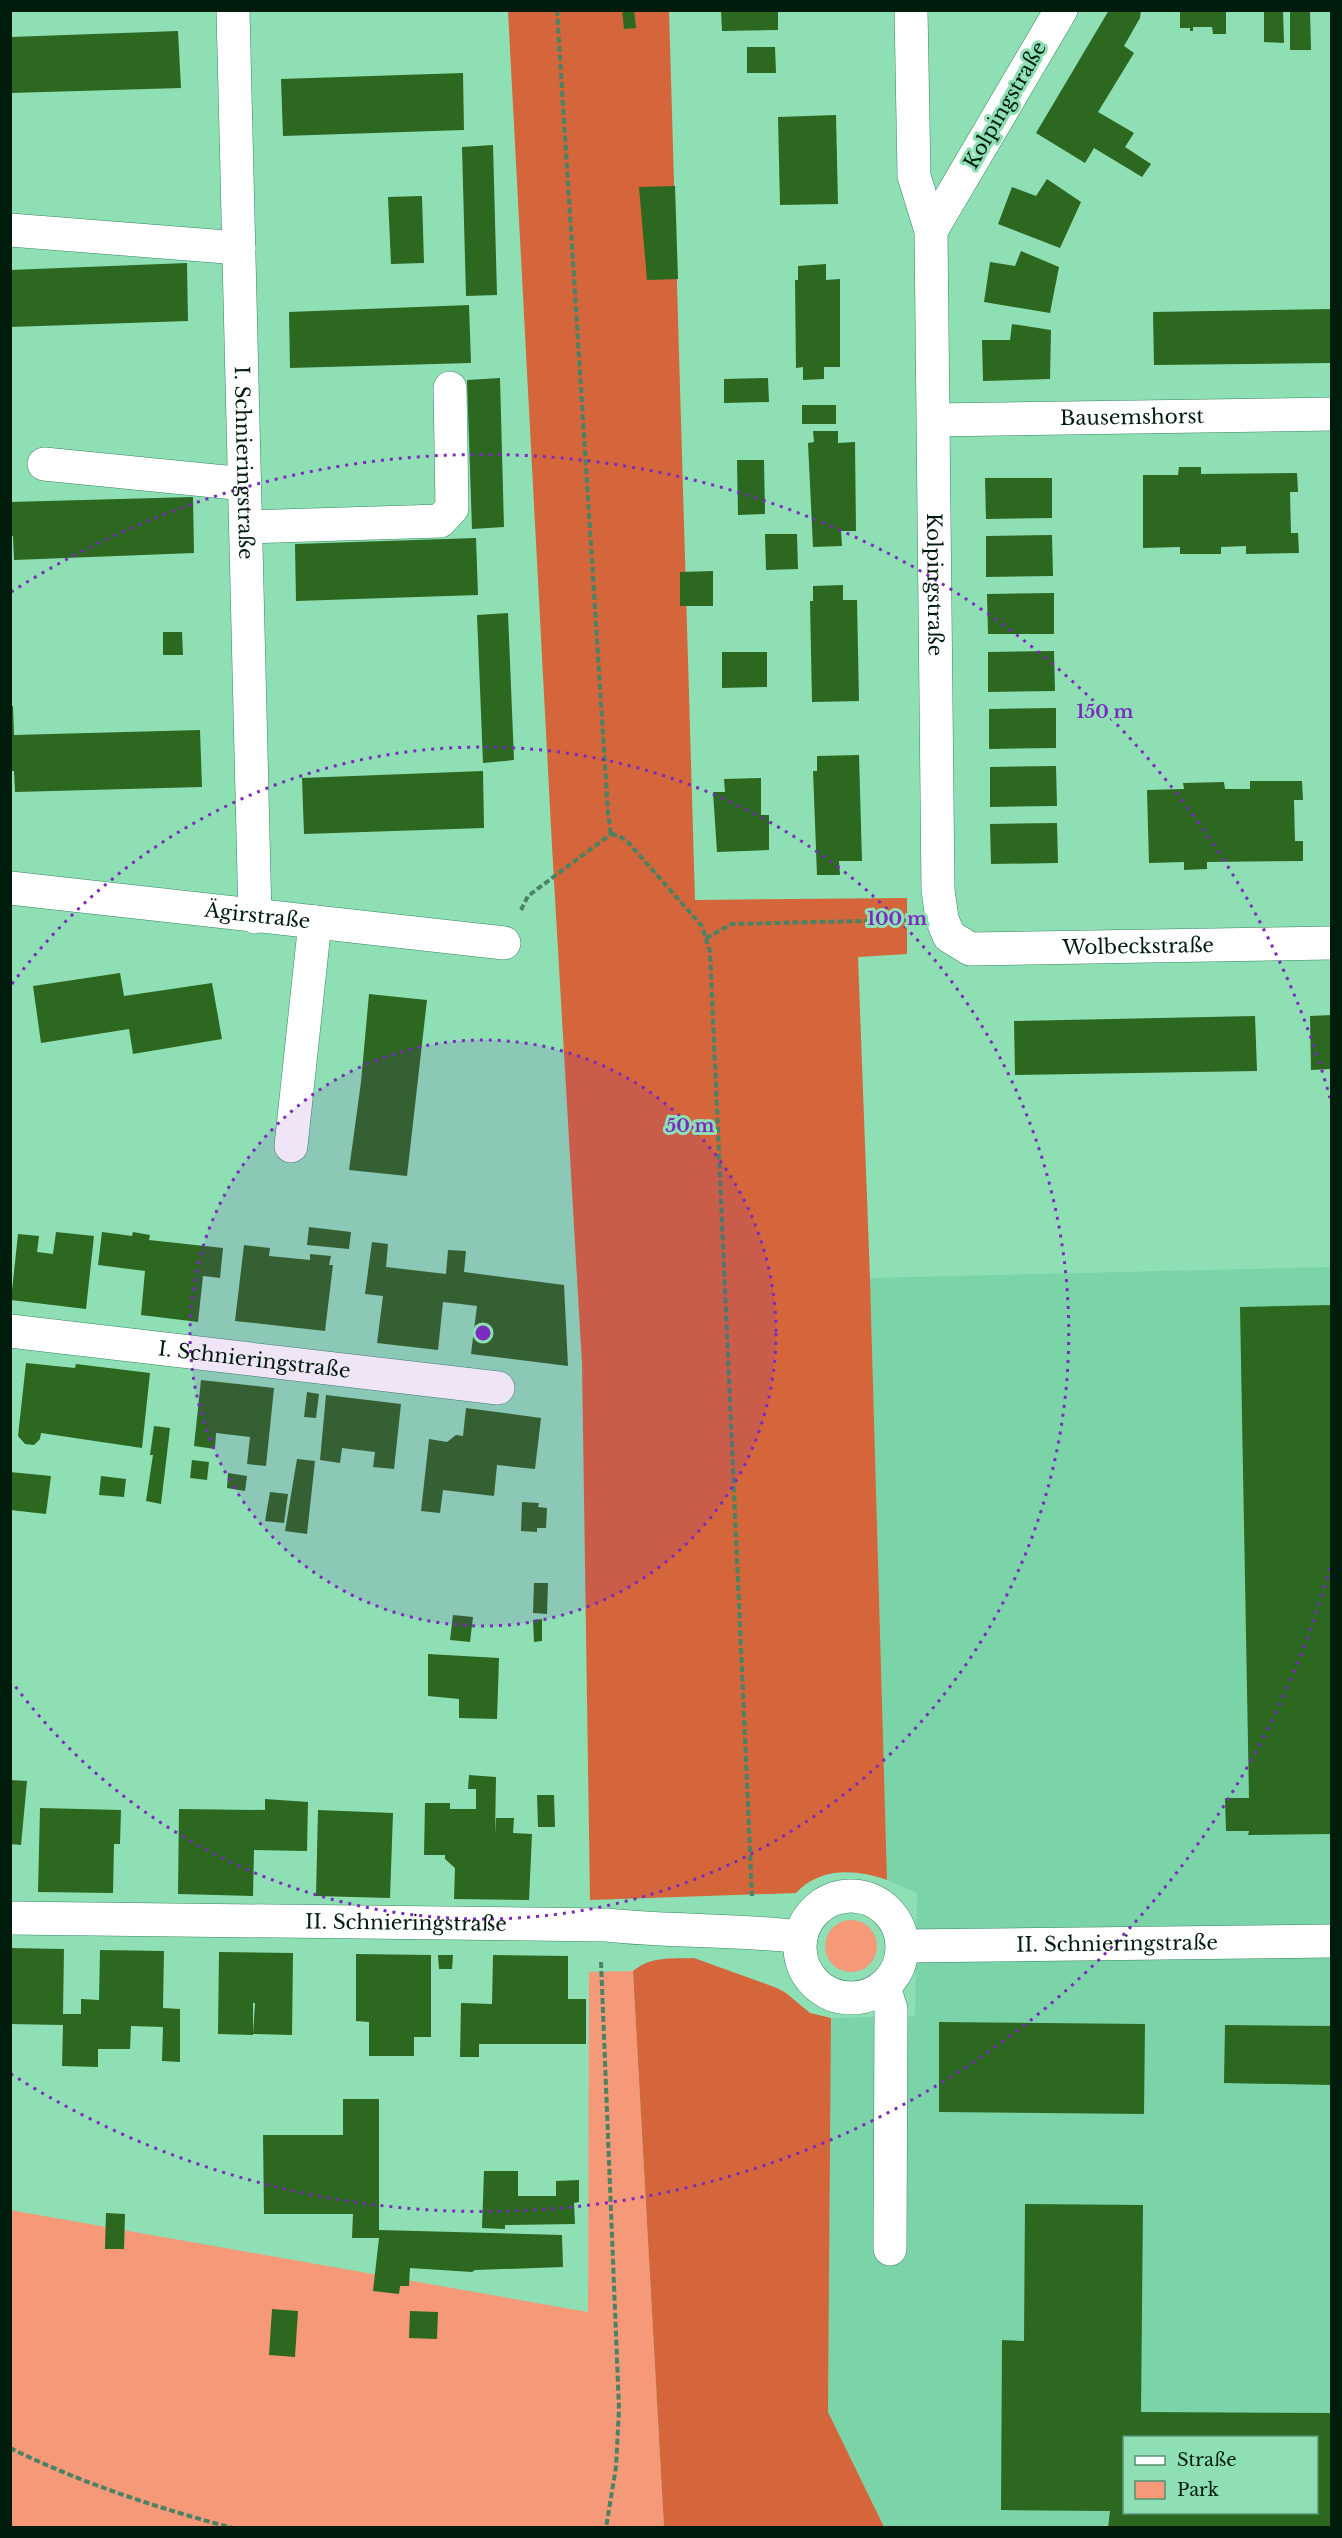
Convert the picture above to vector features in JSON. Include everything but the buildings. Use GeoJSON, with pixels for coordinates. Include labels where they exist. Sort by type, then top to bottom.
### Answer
{"type":"FeatureCollection","features":[{"type":"Feature","properties":{"kind":"street","name":"I. Schnieringstraße"},"geometry":{"type":"LineString","coordinates":[[233,10],[255,917]]}},
{"type":"Feature","properties":{"kind":"street","name":"Kolpingstraße"},"geometry":{"type":"LineString","coordinates":[[911,10],[914,176],[931,231],[938,890],[945,928]]}},
{"type":"Feature","properties":{"kind":"street","name":"Kolpingstraße"},"geometry":{"type":"LineString","coordinates":[[931,231],[1061,10]]}},
{"type":"Feature","properties":{"kind":"street"},"geometry":{"type":"LineString","coordinates":[[10,230],[239,248]]}},
{"type":"Feature","properties":{"kind":"street"},"geometry":{"type":"LineString","coordinates":[[246,527],[440,521],[452,508],[450,388]]}},
{"type":"Feature","properties":{"kind":"street","name":"Bausemshorst"},"geometry":{"type":"LineString","coordinates":[[934,420],[1332,414]]}},
{"type":"Feature","properties":{"kind":"street"},"geometry":{"type":"LineString","coordinates":[[44,464],[245,484]]}},
{"type":"Feature","properties":{"kind":"street","name":"Ägirstraße"},"geometry":{"type":"LineString","coordinates":[[10,888],[504,943]]}},
{"type":"Feature","properties":{"kind":"street"},"geometry":{"type":"LineString","coordinates":[[291,1146],[315,922]]}},
{"type":"Feature","properties":{"kind":"street","name":"Wolbeckstraße"},"geometry":{"type":"LineString","coordinates":[[945,928],[970,949],[1332,943]]}},
{"type":"Feature","properties":{"kind":"street","name":"I. Schnieringstraße"},"geometry":{"type":"LineString","coordinates":[[10,1331],[498,1388]]}},
{"type":"Feature","properties":{"kind":"street"},"geometry":{"type":"LineString","coordinates":[[854,1895],[879,1904],[890,1912],[897,1923],[903,1946],[899,1967],[892,1978],[872,1995],[859,1998],[845,1998],[823,1990],[807,1974],[800,1950],[801,1937],[809,1918],[832,1899],[854,1895]]}},
{"type":"Feature","properties":{"kind":"street","name":"II. Schnieringstraße"},"geometry":{"type":"LineString","coordinates":[[10,1918],[606,1925],[636,1929],[753,1931],[801,1937]]}},
{"type":"Feature","properties":{"kind":"street","name":"II. Schnieringstraße"},"geometry":{"type":"LineString","coordinates":[[903,1946],[1332,1941]]}},
{"type":"Feature","properties":{"kind":"street"},"geometry":{"type":"LineString","coordinates":[[884,1987],[891,2009],[890,2249]]}},
{"type":"Feature","properties":{"kind":"path"},"geometry":{"type":"LineString","coordinates":[[557,10],[611,834]]}},
{"type":"Feature","properties":{"kind":"path"},"geometry":{"type":"LineString","coordinates":[[611,834],[627,841],[702,926],[710,952],[753,1931]]}},
{"type":"Feature","properties":{"kind":"path"},"geometry":{"type":"LineString","coordinates":[[504,943],[528,896],[611,834]]}},
{"type":"Feature","properties":{"kind":"path"},"geometry":{"type":"LineString","coordinates":[[706,939],[732,924],[945,928]]}},
{"type":"Feature","properties":{"kind":"path"},"geometry":{"type":"LineString","coordinates":[[606,1925],[601,1959],[602,2005],[619,2409],[616,2467],[606,2528]]}},
{"type":"Feature","properties":{"kind":"path"},"geometry":{"type":"LineString","coordinates":[[10,2448],[89,2482],[189,2516],[233,2528]]}},
{"type":"Feature","properties":{"kind":"shaded area"},"geometry":{"type":"Polygon","coordinates":[[[508,11],[669,11],[695,900],[907,898],[907,954],[858,957],[870,1278],[887,1880],[851,1872],[816,1878],[796,1893],[590,1900],[582,1364],[508,11]]]}},
{"type":"Feature","properties":{"kind":"shaded area"},"geometry":{"type":"Polygon","coordinates":[[[1331,1267],[1331,2527],[884,2527],[828,2412],[831,2018],[915,2016],[917,1893],[887,1880],[870,1278],[1331,1267]]]}},
{"type":"Feature","properties":{"kind":"shaded area"},"geometry":{"type":"Polygon","coordinates":[[[694,1958],[777,1988],[810,2013],[831,2018],[828,2412],[884,2527],[664,2527],[633,1971],[654,1961],[694,1958]]]}},
{"type":"Feature","properties":{"kind":"green space"},"geometry":{"type":"Polygon","coordinates":[[[851,1920],[865,1924],[873,1932],[877,1946],[873,1960],[865,1968],[851,1972],[837,1968],[829,1960],[825,1946],[829,1932],[837,1924],[851,1920]]]}},
{"type":"Feature","properties":{"kind":"green space"},"geometry":{"type":"Polygon","coordinates":[[[633,1971],[664,2527],[11,2527],[10,2210],[588,2312],[589,1972],[633,1971]]]}}]}
